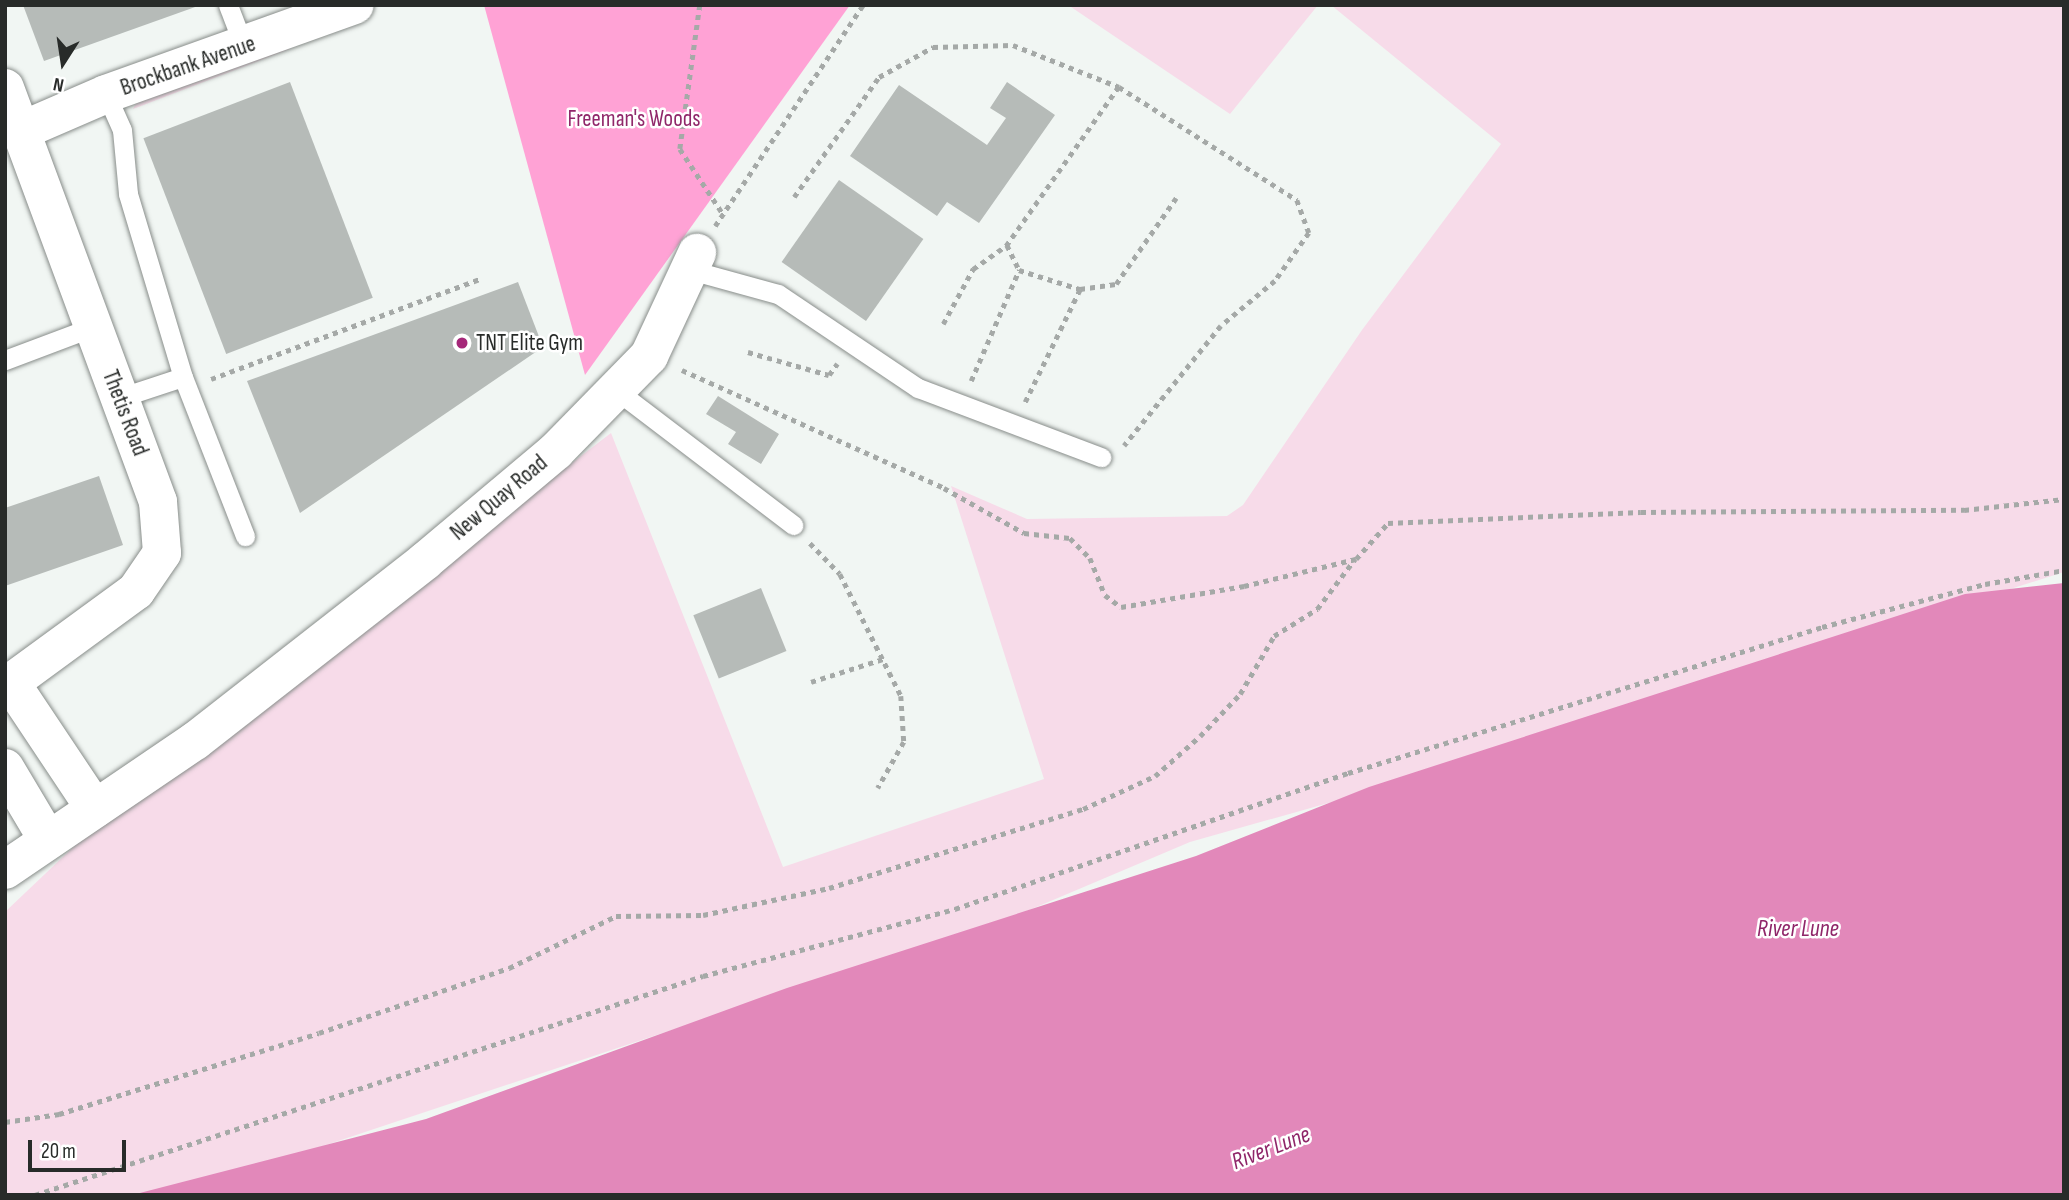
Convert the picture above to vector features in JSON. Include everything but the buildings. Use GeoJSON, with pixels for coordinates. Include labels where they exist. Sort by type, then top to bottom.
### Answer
{"type":"FeatureCollection","features":[{"type":"Feature","properties":{"kind":"street","name":"Brockbank Avenue"},"geometry":{"type":"LineString","coordinates":[[23,130],[106,94],[244,47],[355,5]]}},
{"type":"Feature","properties":{"kind":"street","name":"Thetis Road"},"geometry":{"type":"LineString","coordinates":[[5,88],[23,130],[158,502],[162,553],[136,591],[8,685],[95,809]]}},
{"type":"Feature","properties":{"kind":"street","name":"New Quay Road"},"geometry":{"type":"LineString","coordinates":[[5,870],[195,741],[425,561],[556,451],[649,356],[692,261]]}},
{"type":"Feature","properties":{"kind":"street"},"geometry":{"type":"LineString","coordinates":[[5,768],[48,840]]}},
{"type":"Feature","properties":{"kind":"lane"},"geometry":{"type":"LineString","coordinates":[[228,5],[244,47]]}},
{"type":"Feature","properties":{"kind":"lane"},"geometry":{"type":"LineString","coordinates":[[106,94],[122,130],[128,194],[185,383],[245,536]]}},
{"type":"Feature","properties":{"kind":"lane"},"geometry":{"type":"LineString","coordinates":[[692,261],[778,294],[918,388],[1101,457]]}},
{"type":"Feature","properties":{"kind":"lane"},"geometry":{"type":"LineString","coordinates":[[5,360],[93,327]]}},
{"type":"Feature","properties":{"kind":"lane"},"geometry":{"type":"LineString","coordinates":[[119,398],[185,383]]}},
{"type":"Feature","properties":{"kind":"lane"},"geometry":{"type":"LineString","coordinates":[[616,390],[793,525]]}},
{"type":"Feature","properties":{"kind":"path"},"geometry":{"type":"LineString","coordinates":[[700,5],[680,149],[723,214]]}},
{"type":"Feature","properties":{"kind":"path"},"geometry":{"type":"LineString","coordinates":[[692,261],[863,5]]}},
{"type":"Feature","properties":{"kind":"path"},"geometry":{"type":"LineString","coordinates":[[794,197],[879,77],[933,47],[1013,45],[1119,87],[1297,200],[1309,233],[1275,281],[1221,326],[1129,443],[1101,457]]}},
{"type":"Feature","properties":{"kind":"path"},"geometry":{"type":"LineString","coordinates":[[943,324],[973,269],[1007,245],[1119,87]]}},
{"type":"Feature","properties":{"kind":"path"},"geometry":{"type":"LineString","coordinates":[[1007,245],[1019,270],[1080,289],[1116,284],[1176,198]]}},
{"type":"Feature","properties":{"kind":"path"},"geometry":{"type":"LineString","coordinates":[[961,404],[1019,270]]}},
{"type":"Feature","properties":{"kind":"path"},"geometry":{"type":"LineString","coordinates":[[185,383],[480,279]]}},
{"type":"Feature","properties":{"kind":"path"},"geometry":{"type":"LineString","coordinates":[[1014,425],[1080,289]]}},
{"type":"Feature","properties":{"kind":"path"},"geometry":{"type":"LineString","coordinates":[[748,352],[829,375],[852,344]]}},
{"type":"Feature","properties":{"kind":"path"},"geometry":{"type":"LineString","coordinates":[[649,356],[944,488],[1024,533],[1070,538],[1090,558],[1105,595],[1121,607],[1244,586],[1356,559]]}},
{"type":"Feature","properties":{"kind":"path"},"geometry":{"type":"LineString","coordinates":[[5,1122],[59,1114],[319,1033],[509,968],[616,916],[704,915],[829,888],[1083,809],[1155,776],[1200,736],[1240,694],[1274,636],[1317,608],[1388,523],[1641,512],[1964,510],[2064,499]]}},
{"type":"Feature","properties":{"kind":"path"},"geometry":{"type":"LineString","coordinates":[[793,525],[840,574],[901,696],[904,742],[878,788]]}},
{"type":"Feature","properties":{"kind":"path"},"geometry":{"type":"LineString","coordinates":[[35,1195],[703,975],[955,909],[1200,821],[1822,627],[1985,584],[2064,570]]}},
{"type":"Feature","properties":{"kind":"path"},"geometry":{"type":"LineString","coordinates":[[811,682],[883,659]]}},
{"type":"Feature","properties":{"kind":"shaded area"},"geometry":{"type":"Polygon","coordinates":[[[1068,5],[1318,5],[1230,114],[1068,5]]]}},
{"type":"Feature","properties":{"kind":"shaded area"},"geometry":{"type":"Polygon","coordinates":[[[1331,5],[2064,5],[2064,572],[1399,783],[1190,842],[1020,914],[176,1195],[5,1195],[5,912],[86,835],[611,433],[783,867],[1044,779],[951,486],[1027,519],[1227,516],[1243,505],[1362,330],[1501,144],[1331,5]]]}},
{"type":"Feature","properties":{"kind":"shaded area"},"geometry":{"type":"Polygon","coordinates":[[[276,45],[290,49],[133,109],[138,99],[276,45]]]}},
{"type":"Feature","properties":{"kind":"green space","name":"Freeman's Woods"},"geometry":{"type":"Polygon","coordinates":[[[484,5],[850,5],[585,375],[484,5]]]}},
{"type":"Feature","properties":{"kind":"water","name":"River Lune"},"geometry":{"type":"Polygon","coordinates":[[[2064,583],[2064,1195],[132,1195],[426,1119],[787,988],[1196,856],[1369,787],[1965,594],[2064,583]]]}},
{"type":"Feature","properties":{"kind":"place","name":"TNT Elite Gym"},"geometry":{"type":"Point","coordinates":[462,343]}}]}
